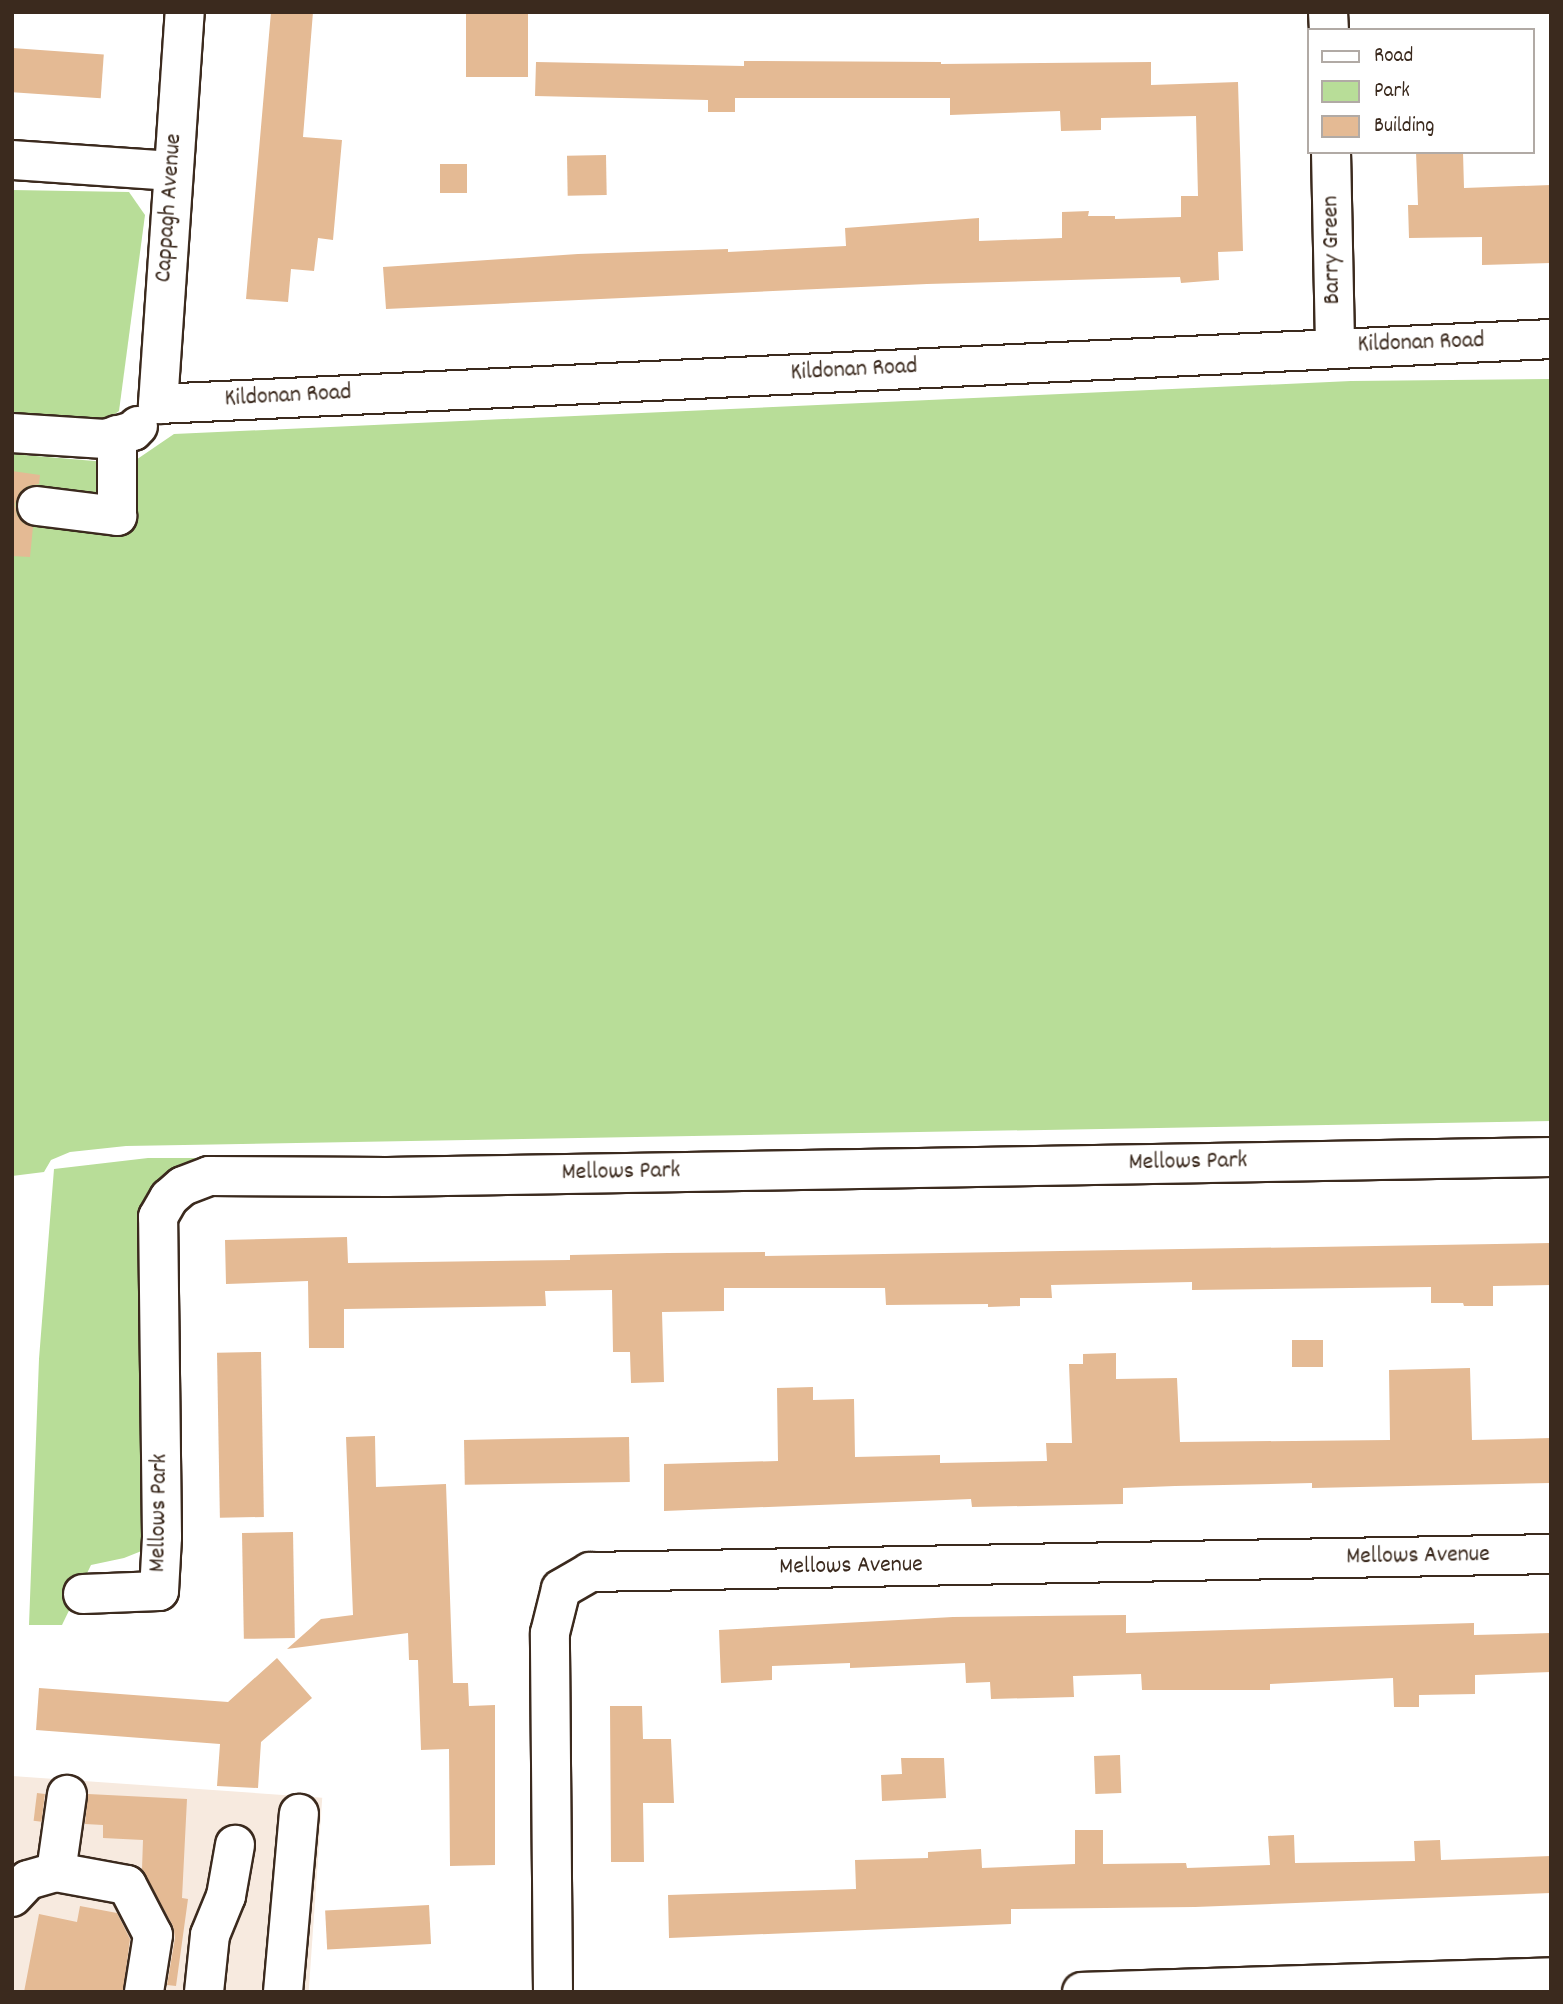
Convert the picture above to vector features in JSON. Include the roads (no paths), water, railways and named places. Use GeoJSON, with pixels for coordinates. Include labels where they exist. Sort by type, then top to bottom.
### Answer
{"type":"FeatureCollection","features":[{"type":"Feature","properties":{"kind":"street","name":"Cappagh Avenue"},"geometry":{"type":"LineString","coordinates":[[158,404],[185,12]]}},
{"type":"Feature","properties":{"kind":"street","name":"Barry Green"},"geometry":{"type":"LineString","coordinates":[[1331,154],[1335,348]]}},
{"type":"Feature","properties":{"kind":"street"},"geometry":{"type":"LineString","coordinates":[[12,160],[172,171]]}},
{"type":"Feature","properties":{"kind":"street","name":"Kildonan Road"},"geometry":{"type":"LineString","coordinates":[[158,404],[1551,339]]}},
{"type":"Feature","properties":{"kind":"street"},"geometry":{"type":"LineString","coordinates":[[12,433],[105,439],[133,431],[158,404]]}},
{"type":"Feature","properties":{"kind":"street"},"geometry":{"type":"LineString","coordinates":[[37,506],[117,516],[117,435]]}},
{"type":"Feature","properties":{"kind":"street","name":"Mellows Park"},"geometry":{"type":"LineString","coordinates":[[83,1594],[159,1591],[162,1523],[158,1217],[169,1198],[183,1186],[209,1177],[401,1177],[1551,1157]]}},
{"type":"Feature","properties":{"kind":"street","name":"Mellows Avenue"},"geometry":{"type":"LineString","coordinates":[[553,1992],[550,1633],[561,1589],[590,1572],[1551,1554]]}},
{"type":"Feature","properties":{"kind":"street"},"geometry":{"type":"LineString","coordinates":[[56,1872],[67,1795]]}},
{"type":"Feature","properties":{"kind":"street"},"geometry":{"type":"LineString","coordinates":[[283,1992],[299,1814]]}},
{"type":"Feature","properties":{"kind":"street"},"geometry":{"type":"LineString","coordinates":[[204,1992],[210,1935],[226,1896],[235,1845]]}},
{"type":"Feature","properties":{"kind":"street"},"geometry":{"type":"LineString","coordinates":[[12,1897],[28,1880],[56,1872],[127,1885],[153,1935],[144,1992]]}},
{"type":"Feature","properties":{"kind":"street"},"geometry":{"type":"LineString","coordinates":[[1082,1992],[1551,1977]]}}]}
